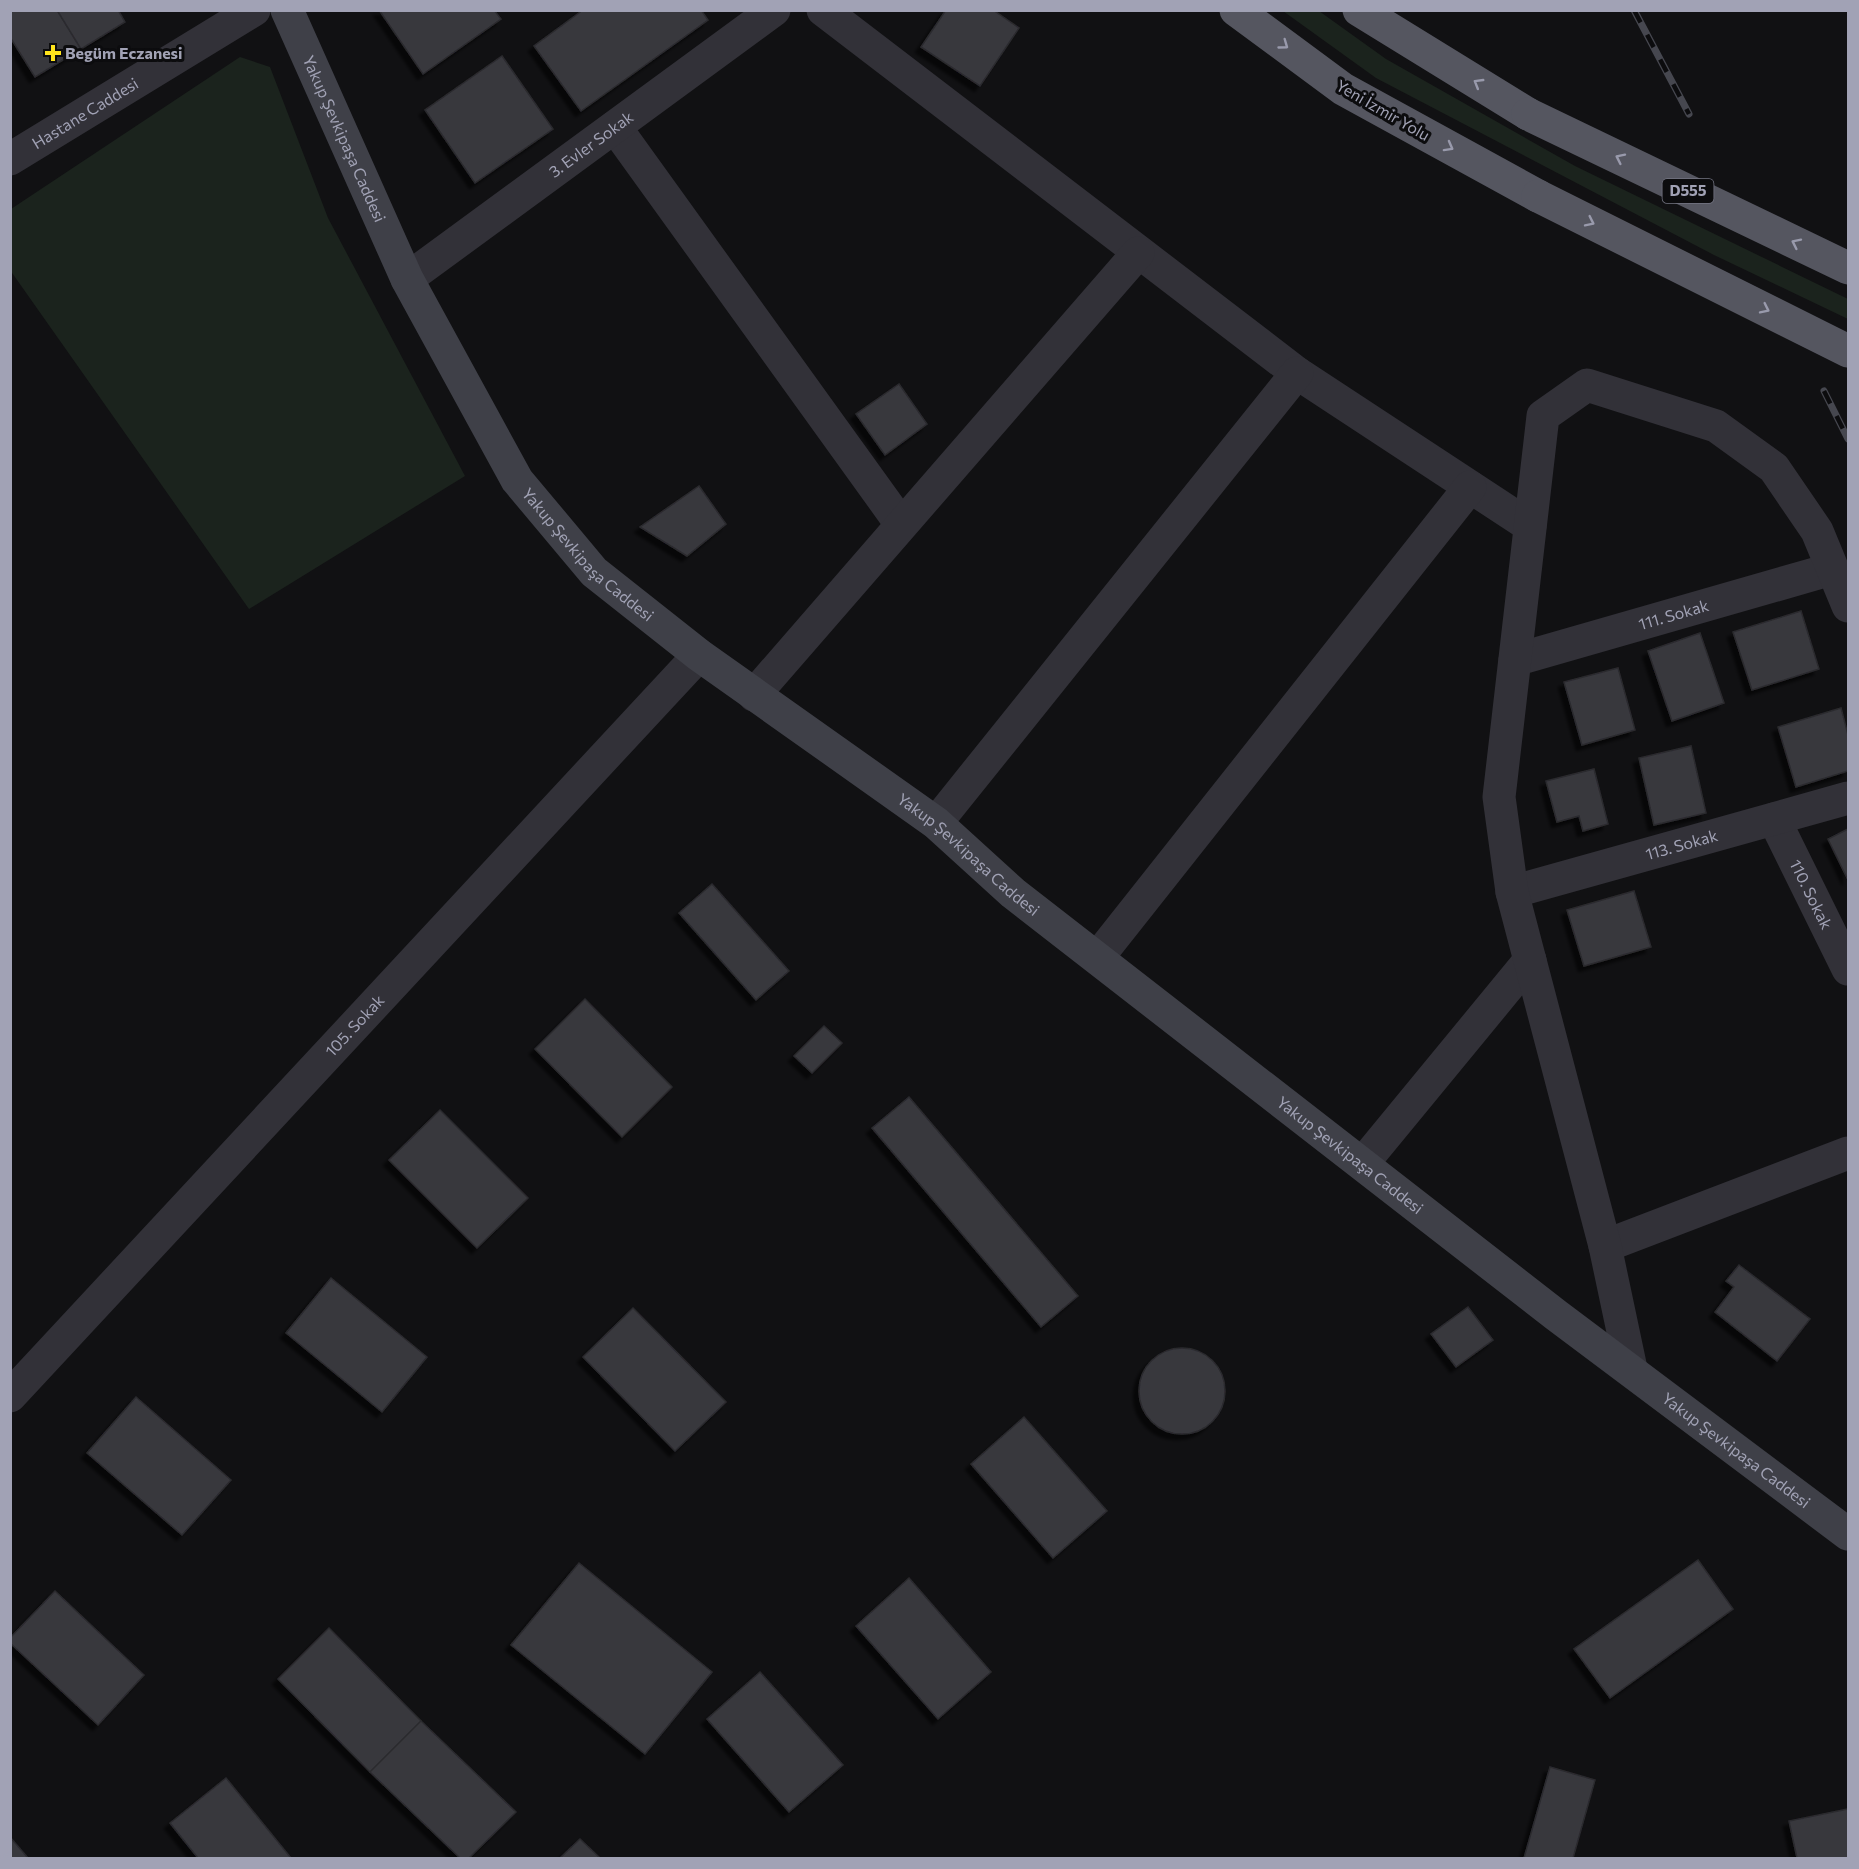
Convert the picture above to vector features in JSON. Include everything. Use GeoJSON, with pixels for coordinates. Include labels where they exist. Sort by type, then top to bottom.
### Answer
{"type":"FeatureCollection","features":[{"type":"Feature","properties":{"kind":"highway","name":"Yeni İzmir Yolu"},"geometry":{"type":"LineString","coordinates":[[1236,10],[1343,89],[1538,196],[1848,351]]}},
{"type":"Feature","properties":{"kind":"highway","name":"D555"},"geometry":{"type":"LineString","coordinates":[[1359,10],[1528,114],[1848,268]]}},
{"type":"Feature","properties":{"kind":"main road","name":"Yakup Şevkipaşa Caddesi"},"geometry":{"type":"LineString","coordinates":[[287,10],[407,279],[517,480],[594,572],[699,655],[936,823],[1013,893],[1557,1315],[1848,1534]]}},
{"type":"Feature","properties":{"kind":"street","name":"Hastane Caddesi"},"geometry":{"type":"LineString","coordinates":[[10,159],[254,10]]}},
{"type":"Feature","properties":{"kind":"street","name":"3. Evler Sokak"},"geometry":{"type":"LineString","coordinates":[[407,279],[774,10]]}},
{"type":"Feature","properties":{"kind":"street"},"geometry":{"type":"LineString","coordinates":[[823,10],[1297,373],[1530,526]]}},
{"type":"Feature","properties":{"kind":"street"},"geometry":{"type":"LineString","coordinates":[[615,127],[902,524]]}},
{"type":"Feature","properties":{"kind":"street"},"geometry":{"type":"LineString","coordinates":[[754,695],[1138,253]]}},
{"type":"Feature","properties":{"kind":"street"},"geometry":{"type":"LineString","coordinates":[[936,823],[1297,373]]}},
{"type":"Feature","properties":{"kind":"street"},"geometry":{"type":"LineString","coordinates":[[1631,1369],[1605,1246],[1512,892],[1499,797],[1543,416],[1587,385],[1716,426],[1774,468],[1816,531],[1848,606]]}},
{"type":"Feature","properties":{"kind":"street"},"geometry":{"type":"LineString","coordinates":[[1098,957],[1470,487]]}},
{"type":"Feature","properties":{"kind":"street","name":"111. Sokak"},"geometry":{"type":"LineString","coordinates":[[1515,660],[1832,569]]}},
{"type":"Feature","properties":{"kind":"street","name":"105. Sokak"},"geometry":{"type":"LineString","coordinates":[[10,1396],[699,655]]}},
{"type":"Feature","properties":{"kind":"street","name":"113. Sokak"},"geometry":{"type":"LineString","coordinates":[[1512,892],[1848,798]]}},
{"type":"Feature","properties":{"kind":"street","name":"110. Sokak"},"geometry":{"type":"LineString","coordinates":[[1774,819],[1848,969]]}},
{"type":"Feature","properties":{"kind":"street"},"geometry":{"type":"LineString","coordinates":[[1363,1163],[1530,960]]}},
{"type":"Feature","properties":{"kind":"street"},"geometry":{"type":"LineString","coordinates":[[1605,1246],[1848,1153]]}},
{"type":"Feature","properties":{"kind":"shaded area"},"geometry":{"type":"Polygon","coordinates":[[[1283,11],[1319,11],[1386,59],[1575,166],[1848,299],[1848,319],[1714,255],[1376,78],[1283,11]]]}},
{"type":"Feature","properties":{"kind":"shaded area"},"geometry":{"type":"Polygon","coordinates":[[[240,57],[270,67],[328,218],[465,476],[249,609],[10,270],[11,209],[240,57]]]}},
{"type":"Feature","properties":{"kind":"building"},"geometry":{"type":"Polygon","coordinates":[[[10,10],[57,10],[81,49],[35,77],[10,37],[10,10]]]}},
{"type":"Feature","properties":{"kind":"building"},"geometry":{"type":"Polygon","coordinates":[[[57,10],[118,10],[125,22],[81,49],[57,10]]]}},
{"type":"Feature","properties":{"kind":"building"},"geometry":{"type":"Polygon","coordinates":[[[379,10],[494,10],[501,19],[423,74],[379,10]]]}},
{"type":"Feature","properties":{"kind":"building"},"geometry":{"type":"Polygon","coordinates":[[[583,10],[701,10],[708,20],[581,111],[534,46],[583,10]]]}},
{"type":"Feature","properties":{"kind":"building"},"geometry":{"type":"Polygon","coordinates":[[[946,10],[993,10],[1019,28],[980,86],[921,47],[946,10]]]}},
{"type":"Feature","properties":{"kind":"building"},"geometry":{"type":"Polygon","coordinates":[[[502,56],[553,129],[475,183],[425,110],[502,56]]]}},
{"type":"Feature","properties":{"kind":"building"},"geometry":{"type":"Polygon","coordinates":[[[899,384],[927,424],[885,455],[856,414],[899,384]]]}},
{"type":"Feature","properties":{"kind":"building"},"geometry":{"type":"Polygon","coordinates":[[[699,486],[726,524],[687,556],[640,527],[699,486]]]}},
{"type":"Feature","properties":{"kind":"building"},"geometry":{"type":"Polygon","coordinates":[[[1801,611],[1819,669],[1752,690],[1733,632],[1801,611]]]}},
{"type":"Feature","properties":{"kind":"building"},"geometry":{"type":"Polygon","coordinates":[[[1700,633],[1724,703],[1672,721],[1648,651],[1700,633]]]}},
{"type":"Feature","properties":{"kind":"building"},"geometry":{"type":"Polygon","coordinates":[[[1618,668],[1635,730],[1582,745],[1564,682],[1618,668]]]}},
{"type":"Feature","properties":{"kind":"building"},"geometry":{"type":"Polygon","coordinates":[[[1841,708],[1848,735],[1848,771],[1796,787],[1778,727],[1841,708]]]}},
{"type":"Feature","properties":{"kind":"building"},"geometry":{"type":"Polygon","coordinates":[[[1691,746],[1706,813],[1654,825],[1639,758],[1691,746]]]}},
{"type":"Feature","properties":{"kind":"building"},"geometry":{"type":"Polygon","coordinates":[[[1594,769],[1608,824],[1583,831],[1579,816],[1557,822],[1546,781],[1594,769]]]}},
{"type":"Feature","properties":{"kind":"building"},"geometry":{"type":"Polygon","coordinates":[[[1848,829],[1848,880],[1828,839],[1848,829]]]}},
{"type":"Feature","properties":{"kind":"building"},"geometry":{"type":"Polygon","coordinates":[[[712,884],[789,971],[756,1000],[679,913],[712,884]]]}},
{"type":"Feature","properties":{"kind":"building"},"geometry":{"type":"Polygon","coordinates":[[[1634,891],[1651,947],[1584,966],[1567,910],[1634,891]]]}},
{"type":"Feature","properties":{"kind":"building"},"geometry":{"type":"Polygon","coordinates":[[[585,999],[672,1087],[622,1137],[535,1049],[585,999]]]}},
{"type":"Feature","properties":{"kind":"building"},"geometry":{"type":"Polygon","coordinates":[[[824,1026],[842,1043],[812,1073],[794,1056],[824,1026]]]}},
{"type":"Feature","properties":{"kind":"building"},"geometry":{"type":"Polygon","coordinates":[[[909,1097],[1078,1296],[1041,1327],[872,1128],[909,1097]]]}},
{"type":"Feature","properties":{"kind":"building"},"geometry":{"type":"Polygon","coordinates":[[[440,1110],[528,1198],[477,1248],[389,1160],[440,1110]]]}},
{"type":"Feature","properties":{"kind":"building"},"geometry":{"type":"Polygon","coordinates":[[[1739,1265],[1810,1319],[1777,1361],[1715,1312],[1734,1287],[1726,1281],[1739,1265]]]}},
{"type":"Feature","properties":{"kind":"building"},"geometry":{"type":"Polygon","coordinates":[[[331,1278],[427,1357],[382,1412],[286,1333],[331,1278]]]}},
{"type":"Feature","properties":{"kind":"building"},"geometry":{"type":"Polygon","coordinates":[[[1468,1307],[1493,1340],[1456,1367],[1431,1334],[1468,1307]]]}},
{"type":"Feature","properties":{"kind":"building"},"geometry":{"type":"Polygon","coordinates":[[[633,1308],[726,1402],[675,1451],[583,1357],[633,1308]]]}},
{"type":"Feature","properties":{"kind":"building"},"geometry":{"type":"Polygon","coordinates":[[[1182,1348],[1206,1355],[1218,1367],[1225,1391],[1218,1415],[1206,1427],[1182,1434],[1158,1427],[1146,1415],[1139,1391],[1146,1367],[1158,1355],[1182,1348]]]}},
{"type":"Feature","properties":{"kind":"building"},"geometry":{"type":"Polygon","coordinates":[[[136,1397],[231,1480],[182,1535],[87,1453],[136,1397]]]}},
{"type":"Feature","properties":{"kind":"building"},"geometry":{"type":"Polygon","coordinates":[[[1024,1417],[1107,1511],[1053,1558],[971,1464],[1024,1417]]]}},
{"type":"Feature","properties":{"kind":"building"},"geometry":{"type":"Polygon","coordinates":[[[1698,1560],[1733,1609],[1610,1698],[1574,1649],[1698,1560]]]}},
{"type":"Feature","properties":{"kind":"building"},"geometry":{"type":"Polygon","coordinates":[[[579,1563],[712,1672],[645,1754],[511,1645],[579,1563]]]}},
{"type":"Feature","properties":{"kind":"building"},"geometry":{"type":"Polygon","coordinates":[[[909,1578],[991,1672],[938,1719],[856,1626],[909,1578]]]}},
{"type":"Feature","properties":{"kind":"building"},"geometry":{"type":"Polygon","coordinates":[[[55,1591],[144,1675],[98,1725],[10,1643],[10,1638],[55,1591]]]}},
{"type":"Feature","properties":{"kind":"building"},"geometry":{"type":"Polygon","coordinates":[[[329,1628],[421,1721],[370,1772],[278,1679],[329,1628]]]}},
{"type":"Feature","properties":{"kind":"building"},"geometry":{"type":"Polygon","coordinates":[[[760,1672],[843,1765],[789,1812],[707,1719],[760,1672]]]}},
{"type":"Feature","properties":{"kind":"building"},"geometry":{"type":"Polygon","coordinates":[[[421,1721],[516,1812],[469,1858],[460,1858],[370,1772],[421,1721]]]}},
{"type":"Feature","properties":{"kind":"building"},"geometry":{"type":"Polygon","coordinates":[[[1550,1767],[1595,1780],[1573,1858],[1524,1858],[1550,1767]]]}},
{"type":"Feature","properties":{"kind":"building"},"geometry":{"type":"Polygon","coordinates":[[[226,1778],[291,1858],[198,1858],[170,1823],[226,1778]]]}},
{"type":"Feature","properties":{"kind":"building"},"geometry":{"type":"Polygon","coordinates":[[[1848,1809],[1848,1858],[1797,1858],[1789,1821],[1848,1809]]]}},
{"type":"Feature","properties":{"kind":"building"},"geometry":{"type":"Polygon","coordinates":[[[10,1837],[28,1858],[10,1858],[10,1837]]]}},
{"type":"Feature","properties":{"kind":"building"},"geometry":{"type":"Polygon","coordinates":[[[580,1839],[600,1858],[560,1858],[580,1839]]]}},
{"type":"Feature","properties":{"kind":"railway"},"geometry":{"type":"LineString","coordinates":[[1634,10],[1689,114]]}},
{"type":"Feature","properties":{"kind":"railway"},"geometry":{"type":"LineString","coordinates":[[1824,391],[1848,439]]}},
{"type":"Feature","properties":{"kind":"place","name":"Begüm Eczanesi"},"geometry":{"type":"Point","coordinates":[53,53]}}]}
